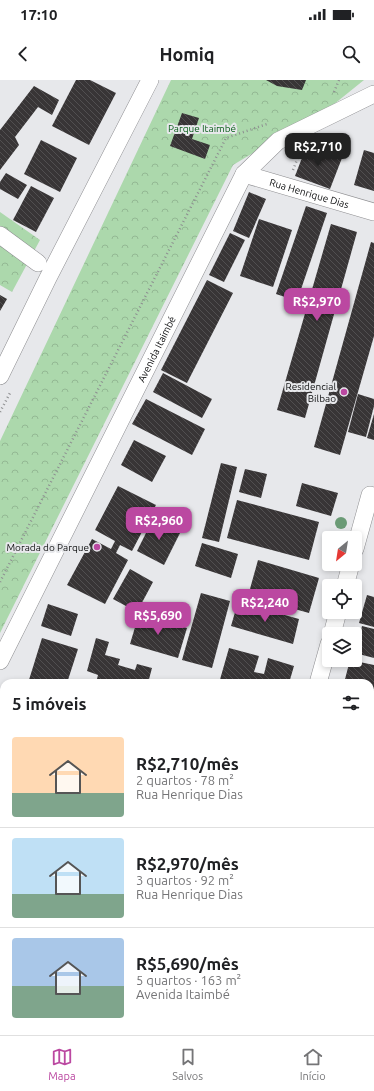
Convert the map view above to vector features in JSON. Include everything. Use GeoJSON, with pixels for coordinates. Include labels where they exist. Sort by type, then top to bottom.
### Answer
{"type":"FeatureCollection","features":[{"type":"Feature","properties":{"kind":"street"},"geometry":{"type":"LineString","coordinates":[[0,376],[48,278],[150,80]]}},
{"type":"Feature","properties":{"kind":"street","name":"Avenida Itaimbé"},"geometry":{"type":"LineString","coordinates":[[0,661],[244,174],[278,141],[374,94]]}},
{"type":"Feature","properties":{"kind":"street","name":"Rua Henrique Dias"},"geometry":{"type":"LineString","coordinates":[[244,174],[374,212]]}},
{"type":"Feature","properties":{"kind":"street"},"geometry":{"type":"LineString","coordinates":[[0,235],[38,263]]}},
{"type":"Feature","properties":{"kind":"street"},"geometry":{"type":"LineString","coordinates":[[360,531],[370,495]]}},
{"type":"Feature","properties":{"kind":"street"},"geometry":{"type":"LineString","coordinates":[[319,679],[323,667]]}},
{"type":"Feature","properties":{"kind":"path"},"geometry":{"type":"LineString","coordinates":[[332,94],[339,80]]}},
{"type":"Feature","properties":{"kind":"path"},"geometry":{"type":"LineString","coordinates":[[0,582],[226,138],[270,122]]}},
{"type":"Feature","properties":{"kind":"path"},"geometry":{"type":"LineString","coordinates":[[295,164],[299,154]]}},
{"type":"Feature","properties":{"kind":"green space","name":"Parque Itaimbé"},"geometry":{"type":"Polygon","coordinates":[[[171,80],[364,80],[333,105],[233,165],[0,633],[0,441],[171,80]]]}},
{"type":"Feature","properties":{"kind":"green space"},"geometry":{"type":"Polygon","coordinates":[[[0,212],[40,240],[12,292],[0,285],[0,212]]]}},
{"type":"Feature","properties":{"kind":"building"},"geometry":{"type":"Polygon","coordinates":[[[76,80],[90,80],[116,93],[89,145],[52,126],[76,80]]]}},
{"type":"Feature","properties":{"kind":"building"},"geometry":{"type":"Polygon","coordinates":[[[266,80],[306,80],[302,90],[277,86],[266,80]]]}},
{"type":"Feature","properties":{"kind":"building"},"geometry":{"type":"Polygon","coordinates":[[[34,86],[59,100],[52,115],[38,107],[15,137],[19,145],[0,170],[0,130],[34,86]]]}},
{"type":"Feature","properties":{"kind":"building"},"geometry":{"type":"Polygon","coordinates":[[[182,113],[199,118],[192,139],[210,145],[205,159],[170,146],[182,113]]]}},
{"type":"Feature","properties":{"kind":"building"},"geometry":{"type":"Polygon","coordinates":[[[41,140],[77,158],[60,192],[24,174],[41,140]]]}},
{"type":"Feature","properties":{"kind":"building"},"geometry":{"type":"Polygon","coordinates":[[[307,145],[342,158],[330,189],[295,176],[307,145]]]}},
{"type":"Feature","properties":{"kind":"building"},"geometry":{"type":"Polygon","coordinates":[[[364,150],[374,153],[374,191],[354,185],[364,150]]]}},
{"type":"Feature","properties":{"kind":"building"},"geometry":{"type":"Polygon","coordinates":[[[6,173],[27,185],[18,199],[0,189],[0,182],[6,173]]]}},
{"type":"Feature","properties":{"kind":"building"},"geometry":{"type":"Polygon","coordinates":[[[31,186],[54,198],[36,232],[13,220],[31,186]]]}},
{"type":"Feature","properties":{"kind":"building"},"geometry":{"type":"Polygon","coordinates":[[[249,192],[266,199],[249,238],[233,231],[249,192]]]}},
{"type":"Feature","properties":{"kind":"building"},"geometry":{"type":"Polygon","coordinates":[[[306,206],[327,213],[297,301],[276,294],[306,206]]]}},
{"type":"Feature","properties":{"kind":"building"},"geometry":{"type":"Polygon","coordinates":[[[259,219],[292,230],[273,287],[240,276],[259,219]]]}},
{"type":"Feature","properties":{"kind":"building"},"geometry":{"type":"Polygon","coordinates":[[[331,224],[357,232],[305,418],[277,410],[331,224]]]}},
{"type":"Feature","properties":{"kind":"building"},"geometry":{"type":"Polygon","coordinates":[[[230,233],[245,240],[224,282],[209,275],[230,233]]]}},
{"type":"Feature","properties":{"kind":"building","name":"Residencial Bilbao"},"geometry":{"type":"Polygon","coordinates":[[[371,242],[374,243],[374,336],[340,455],[314,447],[371,242]]]}},
{"type":"Feature","properties":{"kind":"building"},"geometry":{"type":"Polygon","coordinates":[[[207,280],[233,293],[187,383],[161,370],[207,280]]]}},
{"type":"Feature","properties":{"kind":"building"},"geometry":{"type":"Polygon","coordinates":[[[0,295],[7,299],[0,311],[0,295]]]}},
{"type":"Feature","properties":{"kind":"building"},"geometry":{"type":"Polygon","coordinates":[[[163,373],[212,399],[202,418],[153,392],[163,373]]]}},
{"type":"Feature","properties":{"kind":"building"},"geometry":{"type":"Polygon","coordinates":[[[358,394],[374,399],[374,406],[366,437],[348,432],[358,394]]]}},
{"type":"Feature","properties":{"kind":"building"},"geometry":{"type":"Polygon","coordinates":[[[146,399],[205,429],[192,455],[132,424],[146,399]]]}},
{"type":"Feature","properties":{"kind":"building"},"geometry":{"type":"Polygon","coordinates":[[[374,414],[374,440],[367,438],[374,414]]]}},
{"type":"Feature","properties":{"kind":"building"},"geometry":{"type":"Polygon","coordinates":[[[134,440],[166,456],[152,482],[121,465],[134,440]]]}},
{"type":"Feature","properties":{"kind":"building"},"geometry":{"type":"Polygon","coordinates":[[[221,463],[237,467],[219,542],[202,538],[221,463]]]}},
{"type":"Feature","properties":{"kind":"building"},"geometry":{"type":"Polygon","coordinates":[[[245,469],[267,474],[261,498],[239,492],[245,469]]]}},
{"type":"Feature","properties":{"kind":"building"},"geometry":{"type":"Polygon","coordinates":[[[302,483],[338,493],[331,516],[296,506],[302,483]]]}},
{"type":"Feature","properties":{"kind":"building","name":"Morada do Parque"},"geometry":{"type":"Polygon","coordinates":[[[118,486],[156,505],[132,551],[120,545],[116,553],[128,560],[105,604],[67,585],[92,539],[111,549],[115,541],[95,530],[118,486]]]}},
{"type":"Feature","properties":{"kind":"building"},"geometry":{"type":"Polygon","coordinates":[[[237,500],[319,522],[309,560],[227,538],[237,500]]]}},
{"type":"Feature","properties":{"kind":"building"},"geometry":{"type":"Polygon","coordinates":[[[154,517],[181,531],[164,565],[137,551],[154,517]]]}},
{"type":"Feature","properties":{"kind":"building"},"geometry":{"type":"Polygon","coordinates":[[[202,543],[238,554],[231,578],[195,566],[202,543]]]}},
{"type":"Feature","properties":{"kind":"building"},"geometry":{"type":"Polygon","coordinates":[[[258,560],[319,578],[309,613],[248,596],[258,560]]]}},
{"type":"Feature","properties":{"kind":"building"},"geometry":{"type":"Polygon","coordinates":[[[130,569],[153,582],[137,612],[113,599],[130,569]]]}},
{"type":"Feature","properties":{"kind":"building"},"geometry":{"type":"Polygon","coordinates":[[[201,593],[230,601],[212,668],[182,660],[201,593]]]}},
{"type":"Feature","properties":{"kind":"building"},"geometry":{"type":"Polygon","coordinates":[[[367,595],[374,597],[374,627],[359,623],[360,619],[362,619],[362,612],[367,595]]]}},
{"type":"Feature","properties":{"kind":"building"},"geometry":{"type":"Polygon","coordinates":[[[238,602],[299,619],[293,644],[231,626],[238,602]]]}},
{"type":"Feature","properties":{"kind":"building"},"geometry":{"type":"Polygon","coordinates":[[[48,604],[78,614],[71,636],[41,626],[48,604]]]}},
{"type":"Feature","properties":{"kind":"building"},"geometry":{"type":"Polygon","coordinates":[[[139,614],[187,628],[178,658],[130,644],[139,614]]]}},
{"type":"Feature","properties":{"kind":"building"},"geometry":{"type":"Polygon","coordinates":[[[362,627],[374,629],[374,658],[362,655],[362,627]]]}},
{"type":"Feature","properties":{"kind":"building"},"geometry":{"type":"Polygon","coordinates":[[[42,638],[78,649],[68,679],[29,679],[42,638]]]}},
{"type":"Feature","properties":{"kind":"building"},"geometry":{"type":"Polygon","coordinates":[[[96,638],[109,642],[105,655],[120,659],[118,665],[135,670],[137,664],[152,668],[149,679],[97,679],[98,675],[87,671],[96,638]]]}},
{"type":"Feature","properties":{"kind":"building"},"geometry":{"type":"Polygon","coordinates":[[[229,648],[259,656],[254,672],[264,674],[268,658],[294,666],[290,679],[220,679],[229,648]]]}},
{"type":"Feature","properties":{"kind":"building"},"geometry":{"type":"Polygon","coordinates":[[[362,662],[374,665],[374,679],[345,679],[348,667],[362,667],[362,662]]]}},
{"type":"Feature","properties":{"kind":"place","name":"Residencial Bilbao"},"geometry":{"type":"Point","coordinates":[344,392]}},
{"type":"Feature","properties":{"kind":"place","name":"Morada do Parque"},"geometry":{"type":"Point","coordinates":[97,547]}}]}
